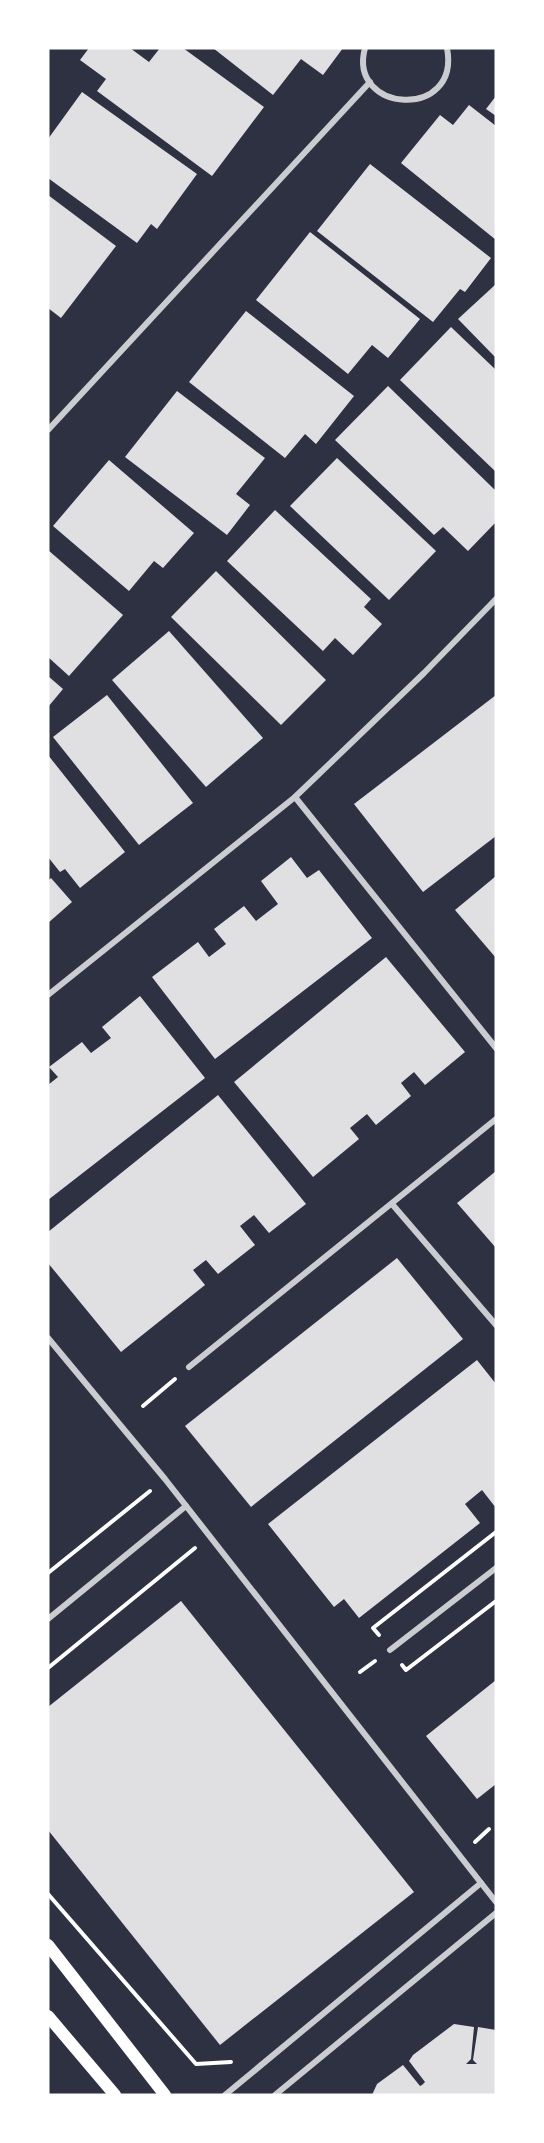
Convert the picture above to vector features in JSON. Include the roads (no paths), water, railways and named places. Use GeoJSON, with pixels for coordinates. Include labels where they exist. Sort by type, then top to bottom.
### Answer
{"type":"FeatureCollection","features":[{"type":"Feature","properties":{"kind":"main road"},"geometry":{"type":"LineString","coordinates":[[48,1945],[165,2095]]}},
{"type":"Feature","properties":{"kind":"main road"},"geometry":{"type":"LineString","coordinates":[[48,2016],[115,2095]]}},
{"type":"Feature","properties":{"kind":"street"},"geometry":{"type":"LineString","coordinates":[[365,48],[364,68],[370,82],[379,92],[391,99],[405,101],[419,99],[431,93],[441,83],[447,71],[447,48]]}},
{"type":"Feature","properties":{"kind":"street"},"geometry":{"type":"LineString","coordinates":[[48,430],[370,82]]}},
{"type":"Feature","properties":{"kind":"street"},"geometry":{"type":"LineString","coordinates":[[48,995],[295,797],[424,673],[496,598]]}},
{"type":"Feature","properties":{"kind":"street"},"geometry":{"type":"LineString","coordinates":[[295,797],[496,1048]]}},
{"type":"Feature","properties":{"kind":"street"},"geometry":{"type":"LineString","coordinates":[[189,1367],[496,1119]]}},
{"type":"Feature","properties":{"kind":"street"},"geometry":{"type":"LineString","coordinates":[[392,1204],[496,1325]]}},
{"type":"Feature","properties":{"kind":"street"},"geometry":{"type":"LineString","coordinates":[[48,1338],[165,1479],[496,1902]]}},
{"type":"Feature","properties":{"kind":"street"},"geometry":{"type":"LineString","coordinates":[[48,1619],[186,1506]]}},
{"type":"Feature","properties":{"kind":"street"},"geometry":{"type":"LineString","coordinates":[[390,1650],[496,1568]]}},
{"type":"Feature","properties":{"kind":"street"},"geometry":{"type":"LineString","coordinates":[[225,2095],[481,1883]]}},
{"type":"Feature","properties":{"kind":"street"},"geometry":{"type":"LineString","coordinates":[[275,2095],[496,1913]]}}]}
